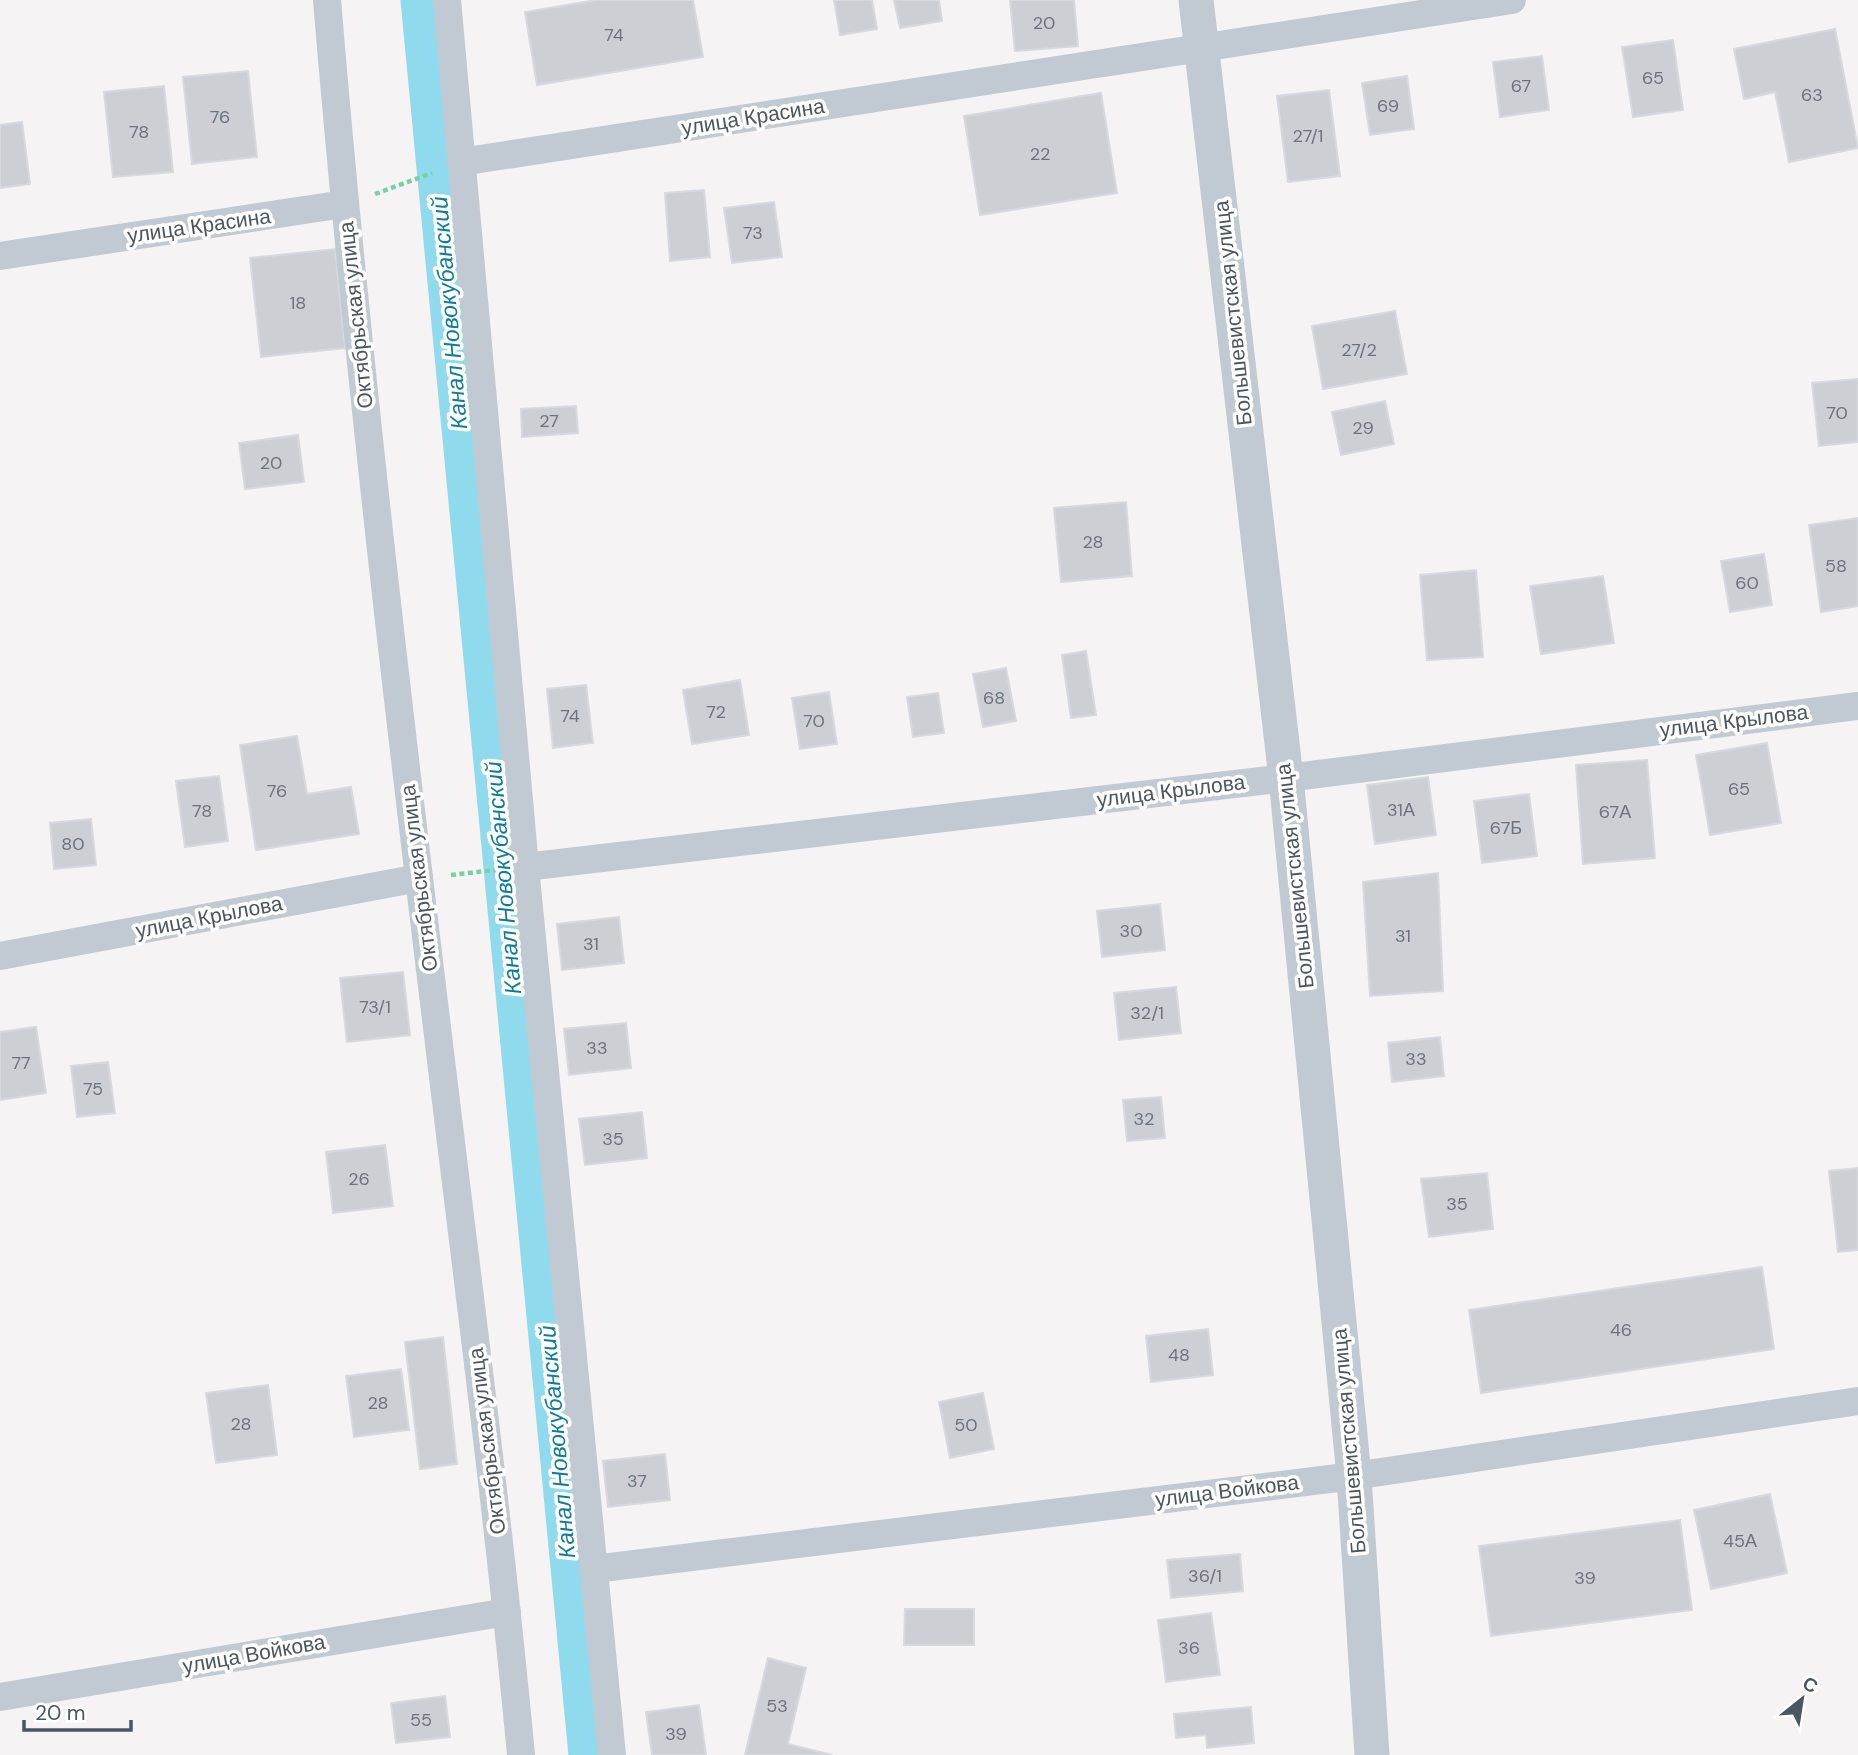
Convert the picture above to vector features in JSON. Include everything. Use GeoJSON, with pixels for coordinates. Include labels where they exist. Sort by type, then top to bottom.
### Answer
{"type":"FeatureCollection","features":[{"type":"Feature","properties":{"kind":"street","name":"Октябрьская улица"},"geometry":{"type":"LineString","coordinates":[[327,0],[344,205],[419,878],[508,1612],[521,1755]]}},
{"type":"Feature","properties":{"kind":"street"},"geometry":{"type":"LineString","coordinates":[[447,0],[525,867],[612,1755]]}},
{"type":"Feature","properties":{"kind":"street","name":"Большевистская улица"},"geometry":{"type":"LineString","coordinates":[[1196,0],[1286,778],[1354,1476],[1372,1755]]}},
{"type":"Feature","properties":{"kind":"street","name":"улица Красина"},"geometry":{"type":"LineString","coordinates":[[461,162],[1512,0]]}},
{"type":"Feature","properties":{"kind":"street","name":"улица Красина"},"geometry":{"type":"LineString","coordinates":[[0,256],[344,205]]}},
{"type":"Feature","properties":{"kind":"street","name":"улица Крылова"},"geometry":{"type":"LineString","coordinates":[[525,867],[1286,778],[1858,706]]}},
{"type":"Feature","properties":{"kind":"street","name":"улица Крылова"},"geometry":{"type":"LineString","coordinates":[[0,956],[419,878]]}},
{"type":"Feature","properties":{"kind":"street","name":"улица Войкова"},"geometry":{"type":"LineString","coordinates":[[594,1569],[1354,1476],[1858,1401]]}},
{"type":"Feature","properties":{"kind":"street","name":"улица Войкова"},"geometry":{"type":"LineString","coordinates":[[0,1697],[508,1612]]}},
{"type":"Feature","properties":{"kind":"path"},"geometry":{"type":"LineString","coordinates":[[344,205],[461,162]]}},
{"type":"Feature","properties":{"kind":"path"},"geometry":{"type":"LineString","coordinates":[[419,878],[525,867]]}},
{"type":"Feature","properties":{"kind":"building"},"geometry":{"type":"Polygon","coordinates":[[[596,0],[693,0],[703,57],[537,85],[525,12],[596,0]]]}},
{"type":"Feature","properties":{"kind":"building"},"geometry":{"type":"Polygon","coordinates":[[[834,0],[872,0],[877,29],[840,35],[834,0]]]}},
{"type":"Feature","properties":{"kind":"building"},"geometry":{"type":"Polygon","coordinates":[[[894,0],[939,0],[942,21],[900,28],[894,0]]]}},
{"type":"Feature","properties":{"kind":"building"},"geometry":{"type":"Polygon","coordinates":[[[1010,0],[1074,0],[1078,46],[1015,51],[1010,0]]]}},
{"type":"Feature","properties":{"kind":"building"},"geometry":{"type":"Polygon","coordinates":[[[1835,29],[1858,148],[1789,162],[1775,92],[1744,99],[1734,49],[1835,29]]]}},
{"type":"Feature","properties":{"kind":"building"},"geometry":{"type":"Polygon","coordinates":[[[1673,40],[1683,110],[1633,117],[1622,47],[1673,40]]]}},
{"type":"Feature","properties":{"kind":"building"},"geometry":{"type":"Polygon","coordinates":[[[1542,56],[1549,110],[1500,117],[1493,62],[1542,56]]]}},
{"type":"Feature","properties":{"kind":"building"},"geometry":{"type":"Polygon","coordinates":[[[248,71],[257,157],[192,164],[183,77],[248,71]]]}},
{"type":"Feature","properties":{"kind":"building"},"geometry":{"type":"Polygon","coordinates":[[[1407,76],[1414,129],[1370,135],[1362,83],[1407,76]]]}},
{"type":"Feature","properties":{"kind":"building"},"geometry":{"type":"Polygon","coordinates":[[[164,86],[173,172],[113,177],[104,92],[164,86]]]}},
{"type":"Feature","properties":{"kind":"building"},"geometry":{"type":"Polygon","coordinates":[[[1329,90],[1340,176],[1288,182],[1277,96],[1329,90]]]}},
{"type":"Feature","properties":{"kind":"building"},"geometry":{"type":"Polygon","coordinates":[[[1101,93],[1117,193],[980,215],[964,116],[1101,93]]]}},
{"type":"Feature","properties":{"kind":"building"},"geometry":{"type":"Polygon","coordinates":[[[22,122],[30,184],[0,188],[0,125],[22,122]]]}},
{"type":"Feature","properties":{"kind":"building"},"geometry":{"type":"Polygon","coordinates":[[[704,190],[710,257],[670,261],[665,193],[704,190]]]}},
{"type":"Feature","properties":{"kind":"building"},"geometry":{"type":"Polygon","coordinates":[[[774,202],[782,257],[732,263],[724,208],[774,202]]]}},
{"type":"Feature","properties":{"kind":"building"},"geometry":{"type":"Polygon","coordinates":[[[335,249],[345,348],[261,357],[250,258],[335,249]]]}},
{"type":"Feature","properties":{"kind":"building"},"geometry":{"type":"Polygon","coordinates":[[[1395,311],[1407,374],[1323,389],[1312,326],[1395,311]]]}},
{"type":"Feature","properties":{"kind":"building"},"geometry":{"type":"Polygon","coordinates":[[[1858,379],[1858,442],[1819,446],[1812,383],[1858,379]]]}},
{"type":"Feature","properties":{"kind":"building"},"geometry":{"type":"Polygon","coordinates":[[[1385,401],[1394,444],[1341,455],[1332,412],[1385,401]]]}},
{"type":"Feature","properties":{"kind":"building"},"geometry":{"type":"Polygon","coordinates":[[[576,406],[578,433],[522,437],[521,409],[576,406]]]}},
{"type":"Feature","properties":{"kind":"building"},"geometry":{"type":"Polygon","coordinates":[[[298,435],[304,482],[245,489],[239,443],[298,435]]]}},
{"type":"Feature","properties":{"kind":"building"},"geometry":{"type":"Polygon","coordinates":[[[1126,502],[1132,576],[1061,582],[1054,508],[1126,502]]]}},
{"type":"Feature","properties":{"kind":"building"},"geometry":{"type":"Polygon","coordinates":[[[1858,518],[1858,606],[1821,612],[1809,525],[1858,518]]]}},
{"type":"Feature","properties":{"kind":"building"},"geometry":{"type":"Polygon","coordinates":[[[1764,554],[1772,605],[1730,612],[1721,561],[1764,554]]]}},
{"type":"Feature","properties":{"kind":"building"},"geometry":{"type":"Polygon","coordinates":[[[1476,570],[1483,657],[1427,660],[1420,575],[1476,570]]]}},
{"type":"Feature","properties":{"kind":"building"},"geometry":{"type":"Polygon","coordinates":[[[1603,576],[1614,643],[1541,654],[1530,586],[1603,576]]]}},
{"type":"Feature","properties":{"kind":"building"},"geometry":{"type":"Polygon","coordinates":[[[1086,651],[1096,715],[1071,718],[1062,655],[1086,651]]]}},
{"type":"Feature","properties":{"kind":"building"},"geometry":{"type":"Polygon","coordinates":[[[1006,668],[1016,721],[983,727],[973,674],[1006,668]]]}},
{"type":"Feature","properties":{"kind":"building"},"geometry":{"type":"Polygon","coordinates":[[[740,680],[749,735],[692,744],[683,690],[740,680]]]}},
{"type":"Feature","properties":{"kind":"building"},"geometry":{"type":"Polygon","coordinates":[[[586,685],[593,743],[553,748],[547,689],[586,685]]]}},
{"type":"Feature","properties":{"kind":"building"},"geometry":{"type":"Polygon","coordinates":[[[829,692],[837,744],[800,749],[792,698],[829,692]]]}},
{"type":"Feature","properties":{"kind":"building"},"geometry":{"type":"Polygon","coordinates":[[[938,693],[944,733],[913,737],[907,697],[938,693]]]}},
{"type":"Feature","properties":{"kind":"building"},"geometry":{"type":"Polygon","coordinates":[[[297,736],[307,794],[351,787],[359,834],[256,850],[240,745],[297,736]]]}},
{"type":"Feature","properties":{"kind":"building"},"geometry":{"type":"Polygon","coordinates":[[[1767,743],[1781,823],[1710,835],[1696,755],[1767,743]]]}},
{"type":"Feature","properties":{"kind":"building"},"geometry":{"type":"Polygon","coordinates":[[[1647,760],[1655,858],[1583,864],[1576,765],[1647,760]]]}},
{"type":"Feature","properties":{"kind":"building"},"geometry":{"type":"Polygon","coordinates":[[[219,776],[228,841],[185,847],[176,781],[219,776]]]}},
{"type":"Feature","properties":{"kind":"building"},"geometry":{"type":"Polygon","coordinates":[[[1428,777],[1436,835],[1375,844],[1367,785],[1428,777]]]}},
{"type":"Feature","properties":{"kind":"building"},"geometry":{"type":"Polygon","coordinates":[[[1529,794],[1537,856],[1482,863],[1474,801],[1529,794]]]}},
{"type":"Feature","properties":{"kind":"building"},"geometry":{"type":"Polygon","coordinates":[[[91,819],[96,865],[54,869],[50,823],[91,819]]]}},
{"type":"Feature","properties":{"kind":"building"},"geometry":{"type":"Polygon","coordinates":[[[1438,873],[1443,991],[1370,996],[1363,882],[1438,873]]]}},
{"type":"Feature","properties":{"kind":"building"},"geometry":{"type":"Polygon","coordinates":[[[1160,904],[1165,950],[1102,957],[1097,911],[1160,904]]]}},
{"type":"Feature","properties":{"kind":"building"},"geometry":{"type":"Polygon","coordinates":[[[619,917],[624,963],[562,970],[557,924],[619,917]]]}},
{"type":"Feature","properties":{"kind":"building"},"geometry":{"type":"Polygon","coordinates":[[[403,972],[410,1035],[347,1042],[340,978],[403,972]]]}},
{"type":"Feature","properties":{"kind":"building"},"geometry":{"type":"Polygon","coordinates":[[[1176,987],[1181,1033],[1119,1040],[1114,993],[1176,987]]]}},
{"type":"Feature","properties":{"kind":"building"},"geometry":{"type":"Polygon","coordinates":[[[626,1023],[631,1068],[569,1075],[564,1029],[626,1023]]]}},
{"type":"Feature","properties":{"kind":"building"},"geometry":{"type":"Polygon","coordinates":[[[36,1027],[46,1093],[0,1100],[0,1032],[36,1027]]]}},
{"type":"Feature","properties":{"kind":"building"},"geometry":{"type":"Polygon","coordinates":[[[1440,1037],[1444,1076],[1392,1082],[1388,1043],[1440,1037]]]}},
{"type":"Feature","properties":{"kind":"building"},"geometry":{"type":"Polygon","coordinates":[[[108,1062],[115,1113],[77,1117],[71,1066],[108,1062]]]}},
{"type":"Feature","properties":{"kind":"building"},"geometry":{"type":"Polygon","coordinates":[[[1161,1097],[1165,1138],[1127,1141],[1123,1100],[1161,1097]]]}},
{"type":"Feature","properties":{"kind":"building"},"geometry":{"type":"Polygon","coordinates":[[[642,1112],[647,1158],[585,1165],[579,1119],[642,1112]]]}},
{"type":"Feature","properties":{"kind":"building"},"geometry":{"type":"Polygon","coordinates":[[[385,1145],[393,1206],[333,1213],[326,1152],[385,1145]]]}},
{"type":"Feature","properties":{"kind":"building"},"geometry":{"type":"Polygon","coordinates":[[[1858,1168],[1858,1250],[1838,1252],[1829,1171],[1858,1168]]]}},
{"type":"Feature","properties":{"kind":"building"},"geometry":{"type":"Polygon","coordinates":[[[1487,1173],[1493,1229],[1429,1237],[1421,1179],[1487,1173]]]}},
{"type":"Feature","properties":{"kind":"building"},"geometry":{"type":"Polygon","coordinates":[[[1762,1267],[1774,1349],[1481,1393],[1469,1310],[1762,1267]]]}},
{"type":"Feature","properties":{"kind":"building"},"geometry":{"type":"Polygon","coordinates":[[[1208,1329],[1213,1375],[1151,1382],[1146,1336],[1208,1329]]]}},
{"type":"Feature","properties":{"kind":"building"},"geometry":{"type":"Polygon","coordinates":[[[443,1337],[457,1464],[420,1469],[405,1342],[443,1337]]]}},
{"type":"Feature","properties":{"kind":"building"},"geometry":{"type":"Polygon","coordinates":[[[401,1369],[409,1430],[354,1437],[346,1376],[401,1369]]]}},
{"type":"Feature","properties":{"kind":"building"},"geometry":{"type":"Polygon","coordinates":[[[268,1385],[277,1455],[216,1463],[206,1393],[268,1385]]]}},
{"type":"Feature","properties":{"kind":"building"},"geometry":{"type":"Polygon","coordinates":[[[983,1393],[994,1449],[950,1458],[939,1402],[983,1393]]]}},
{"type":"Feature","properties":{"kind":"building"},"geometry":{"type":"Polygon","coordinates":[[[665,1454],[670,1500],[608,1507],[603,1461],[665,1454]]]}},
{"type":"Feature","properties":{"kind":"building"},"geometry":{"type":"Polygon","coordinates":[[[1770,1494],[1787,1573],[1711,1589],[1694,1510],[1770,1494]]]}},
{"type":"Feature","properties":{"kind":"building"},"geometry":{"type":"Polygon","coordinates":[[[1680,1520],[1692,1610],[1491,1636],[1479,1546],[1680,1520]]]}},
{"type":"Feature","properties":{"kind":"building"},"geometry":{"type":"Polygon","coordinates":[[[1240,1554],[1243,1591],[1171,1598],[1167,1560],[1240,1554]]]}},
{"type":"Feature","properties":{"kind":"building"},"geometry":{"type":"Polygon","coordinates":[[[905,1609],[974,1609],[974,1645],[904,1645],[905,1609]]]}},
{"type":"Feature","properties":{"kind":"building"},"geometry":{"type":"Polygon","coordinates":[[[1211,1613],[1220,1675],[1166,1682],[1158,1620],[1211,1613]]]}},
{"type":"Feature","properties":{"kind":"building"},"geometry":{"type":"Polygon","coordinates":[[[768,1658],[806,1668],[788,1744],[832,1755],[745,1755],[768,1658]]]}},
{"type":"Feature","properties":{"kind":"building"},"geometry":{"type":"Polygon","coordinates":[[[445,1696],[450,1737],[396,1743],[391,1703],[445,1696]]]}},
{"type":"Feature","properties":{"kind":"building"},"geometry":{"type":"Polygon","coordinates":[[[699,1705],[706,1755],[652,1755],[646,1712],[699,1705]]]}},
{"type":"Feature","properties":{"kind":"building"},"geometry":{"type":"Polygon","coordinates":[[[1251,1707],[1254,1743],[1207,1748],[1206,1735],[1176,1738],[1174,1714],[1251,1707]]]}},
{"type":"Feature","properties":{"kind":"waterway","name":"Канал Новокубанский"},"geometry":{"type":"LineString","coordinates":[[419,0],[587,1755]]}}]}
